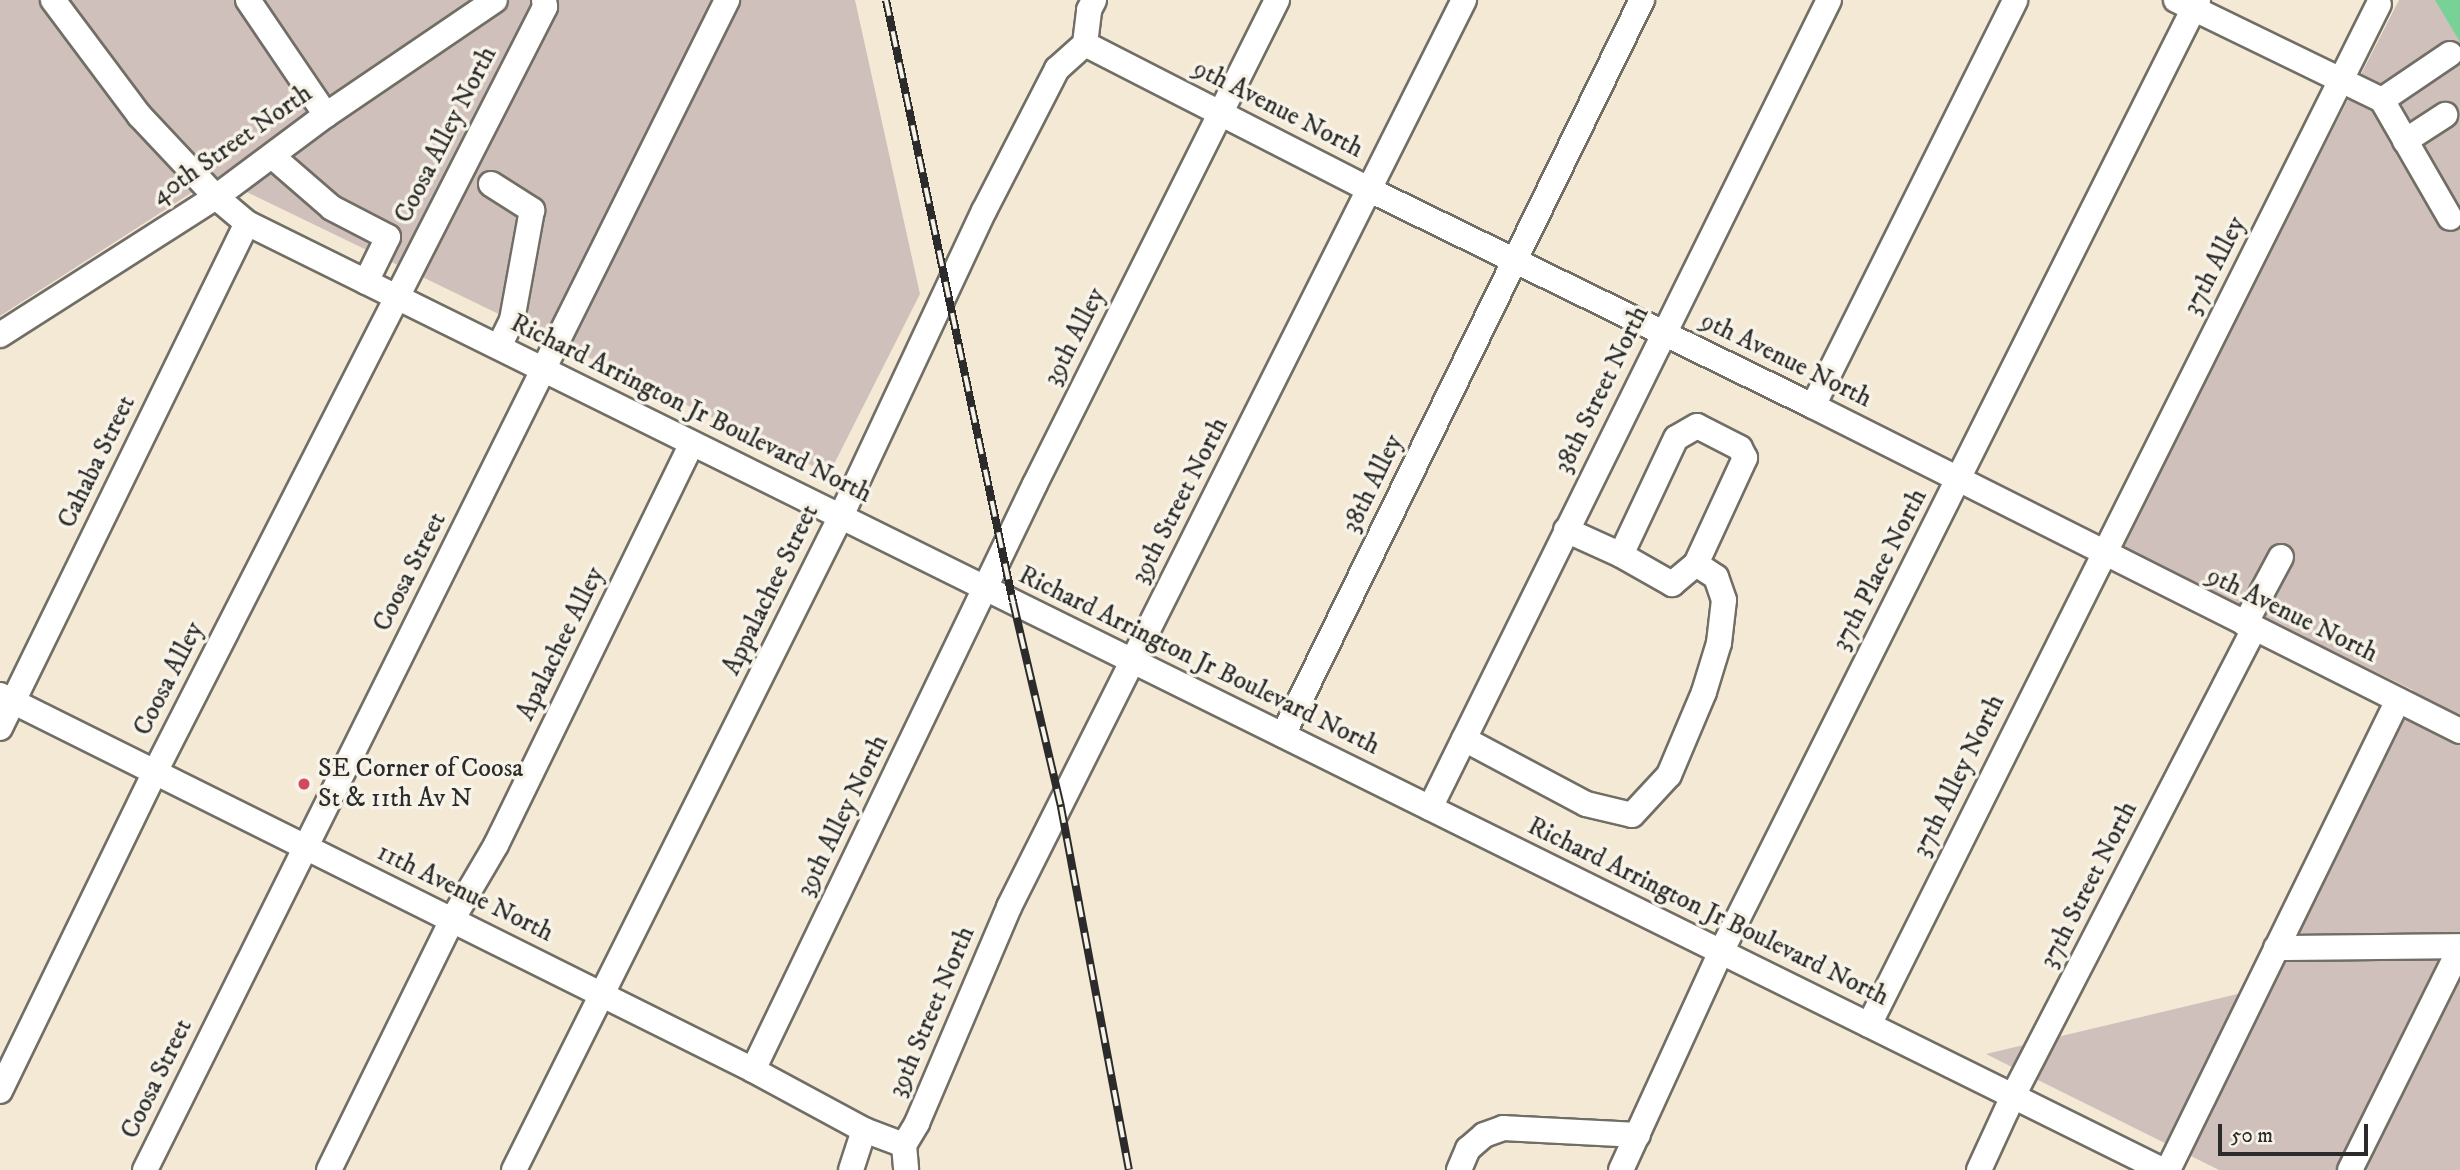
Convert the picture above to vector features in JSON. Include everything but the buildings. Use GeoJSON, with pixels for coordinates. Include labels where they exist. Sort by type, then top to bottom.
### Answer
{"type":"FeatureCollection","features":[{"type":"Feature","properties":{"kind":"street","name":"Richard Arrington Jr Boulevard North"},"geometry":{"type":"LineString","coordinates":[[53,0],[139,115],[216,197],[247,223],[2162,1170]]}},
{"type":"Feature","properties":{"kind":"street"},"geometry":{"type":"LineString","coordinates":[[248,0],[326,116]]}},
{"type":"Feature","properties":{"kind":"street","name":"40th Street North"},"geometry":{"type":"LineString","coordinates":[[0,335],[216,197],[326,116],[495,0]]}},
{"type":"Feature","properties":{"kind":"street","name":"Coosa Alley North"},"geometry":{"type":"LineString","coordinates":[[397,297],[545,7],[544,0]]}},
{"type":"Feature","properties":{"kind":"street","name":"Coosa Street"},"geometry":{"type":"LineString","coordinates":[[145,1170],[727,0]]}},
{"type":"Feature","properties":{"kind":"street"},"geometry":{"type":"LineString","coordinates":[[1084,44],[1089,10],[1094,0]]}},
{"type":"Feature","properties":{"kind":"street"},"geometry":{"type":"LineString","coordinates":[[1221,113],[1277,0]]}},
{"type":"Feature","properties":{"kind":"street","name":"39th Street North"},"geometry":{"type":"LineString","coordinates":[[904,1145],[917,1123],[1009,907],[1464,0]]}},
{"type":"Feature","properties":{"kind":"street","name":"38th Alley"},"geometry":{"type":"LineString","coordinates":[[1283,735],[1642,0]]}},
{"type":"Feature","properties":{"kind":"street","name":"38th Street North"},"geometry":{"type":"LineString","coordinates":[[1430,808],[1829,0]]}},
{"type":"Feature","properties":{"kind":"street"},"geometry":{"type":"LineString","coordinates":[[1813,406],[2015,0]]}},
{"type":"Feature","properties":{"kind":"street"},"geometry":{"type":"LineString","coordinates":[[2189,3],[2382,100],[2449,218]]}},
{"type":"Feature","properties":{"kind":"street","name":"37th Place North"},"geometry":{"type":"LineString","coordinates":[[1621,1170],[1721,952],[1958,481],[2189,3]]}},
{"type":"Feature","properties":{"kind":"street","name":"37th Alley"},"geometry":{"type":"LineString","coordinates":[[2103,554],[2379,4]]}},
{"type":"Feature","properties":{"kind":"street","name":"9th Avenue North"},"geometry":{"type":"LineString","coordinates":[[1084,44],[1370,190],[1813,406],[2460,731]]}},
{"type":"Feature","properties":{"kind":"street","name":"Appalachee Street"},"geometry":{"type":"LineString","coordinates":[[514,1170],[604,996],[841,516],[984,211],[1057,69],[1084,44]]}},
{"type":"Feature","properties":{"kind":"street"},"geometry":{"type":"LineString","coordinates":[[2382,100],[2450,54]]}},
{"type":"Feature","properties":{"kind":"street","name":"39th Alley"},"geometry":{"type":"LineString","coordinates":[[987,589],[1035,484],[1221,113]]}},
{"type":"Feature","properties":{"kind":"street"},"geometry":{"type":"LineString","coordinates":[[2405,141],[2445,115]]}},
{"type":"Feature","properties":{"kind":"street"},"geometry":{"type":"LineString","coordinates":[[272,156],[332,208],[388,237],[366,282]]}},
{"type":"Feature","properties":{"kind":"street"},"geometry":{"type":"LineString","coordinates":[[491,184],[532,210],[512,320],[499,348]]}},
{"type":"Feature","properties":{"kind":"street","name":"Cahaba Street"},"geometry":{"type":"LineString","coordinates":[[0,728],[7,698],[247,223]]}},
{"type":"Feature","properties":{"kind":"street","name":"Coosa Alley"},"geometry":{"type":"LineString","coordinates":[[0,1091],[155,772],[397,297]]}},
{"type":"Feature","properties":{"kind":"street"},"geometry":{"type":"LineString","coordinates":[[1566,530],[1621,555],[1672,584],[1696,564],[1745,458],[1740,448],[1697,426],[1676,438],[1621,555]]}},
{"type":"Feature","properties":{"kind":"street","name":"Apalachee Alley"},"geometry":{"type":"LineString","coordinates":[[330,1170],[452,920],[496,845],[692,443]]}},
{"type":"Feature","properties":{"kind":"street","name":"37th Alley North"},"geometry":{"type":"LineString","coordinates":[[1869,1025],[2103,554]]}},
{"type":"Feature","properties":{"kind":"street","name":"37th Street North"},"geometry":{"type":"LineString","coordinates":[[1982,1169],[2013,1096],[2281,557]]}},
{"type":"Feature","properties":{"kind":"street"},"geometry":{"type":"LineString","coordinates":[[1464,739],[1586,804],[1632,815],[1670,775],[1704,692],[1719,643],[1724,600],[1716,577],[1696,564]]}},
{"type":"Feature","properties":{"kind":"street","name":"39th Alley North"},"geometry":{"type":"LineString","coordinates":[[752,1070],[987,589]]}},
{"type":"Feature","properties":{"kind":"street","name":"11th Avenue North"},"geometry":{"type":"LineString","coordinates":[[7,698],[752,1070],[864,1130],[904,1145]]}},
{"type":"Feature","properties":{"kind":"street"},"geometry":{"type":"LineString","coordinates":[[2168,1170],[2398,700]]}},
{"type":"Feature","properties":{"kind":"street"},"geometry":{"type":"LineString","coordinates":[[2276,948],[2460,947],[2350,1170]]}},
{"type":"Feature","properties":{"kind":"street"},"geometry":{"type":"LineString","coordinates":[[1459,1170],[1468,1149],[1484,1135],[1503,1128],[1637,1135]]}},
{"type":"Feature","properties":{"kind":"street"},"geometry":{"type":"LineString","coordinates":[[851,1170],[864,1130]]}},
{"type":"Feature","properties":{"kind":"street"},"geometry":{"type":"LineString","coordinates":[[904,1145],[906,1170]]}},
{"type":"Feature","properties":{"kind":"shaded area"},"geometry":{"type":"Polygon","coordinates":[[[0,0],[855,0],[920,294],[829,474],[216,177],[0,316],[0,0]]]}},
{"type":"Feature","properties":{"kind":"shaded area"},"geometry":{"type":"Polygon","coordinates":[[[2399,0],[2460,0],[2460,1170],[2219,1170],[1986,1054],[2267,987],[2413,690],[2119,548],[2399,0]]]}},
{"type":"Feature","properties":{"kind":"green space"},"geometry":{"type":"Polygon","coordinates":[[[2435,0],[2460,0],[2460,42],[2435,0]]]}},
{"type":"Feature","properties":{"kind":"railway"},"geometry":{"type":"LineString","coordinates":[[886,0],[1013,602],[1061,807],[1129,1170]]}},
{"type":"Feature","properties":{"kind":"place","name":"SE Corner of Coosa St & 11th Av N"},"geometry":{"type":"Point","coordinates":[304,784]}}]}
